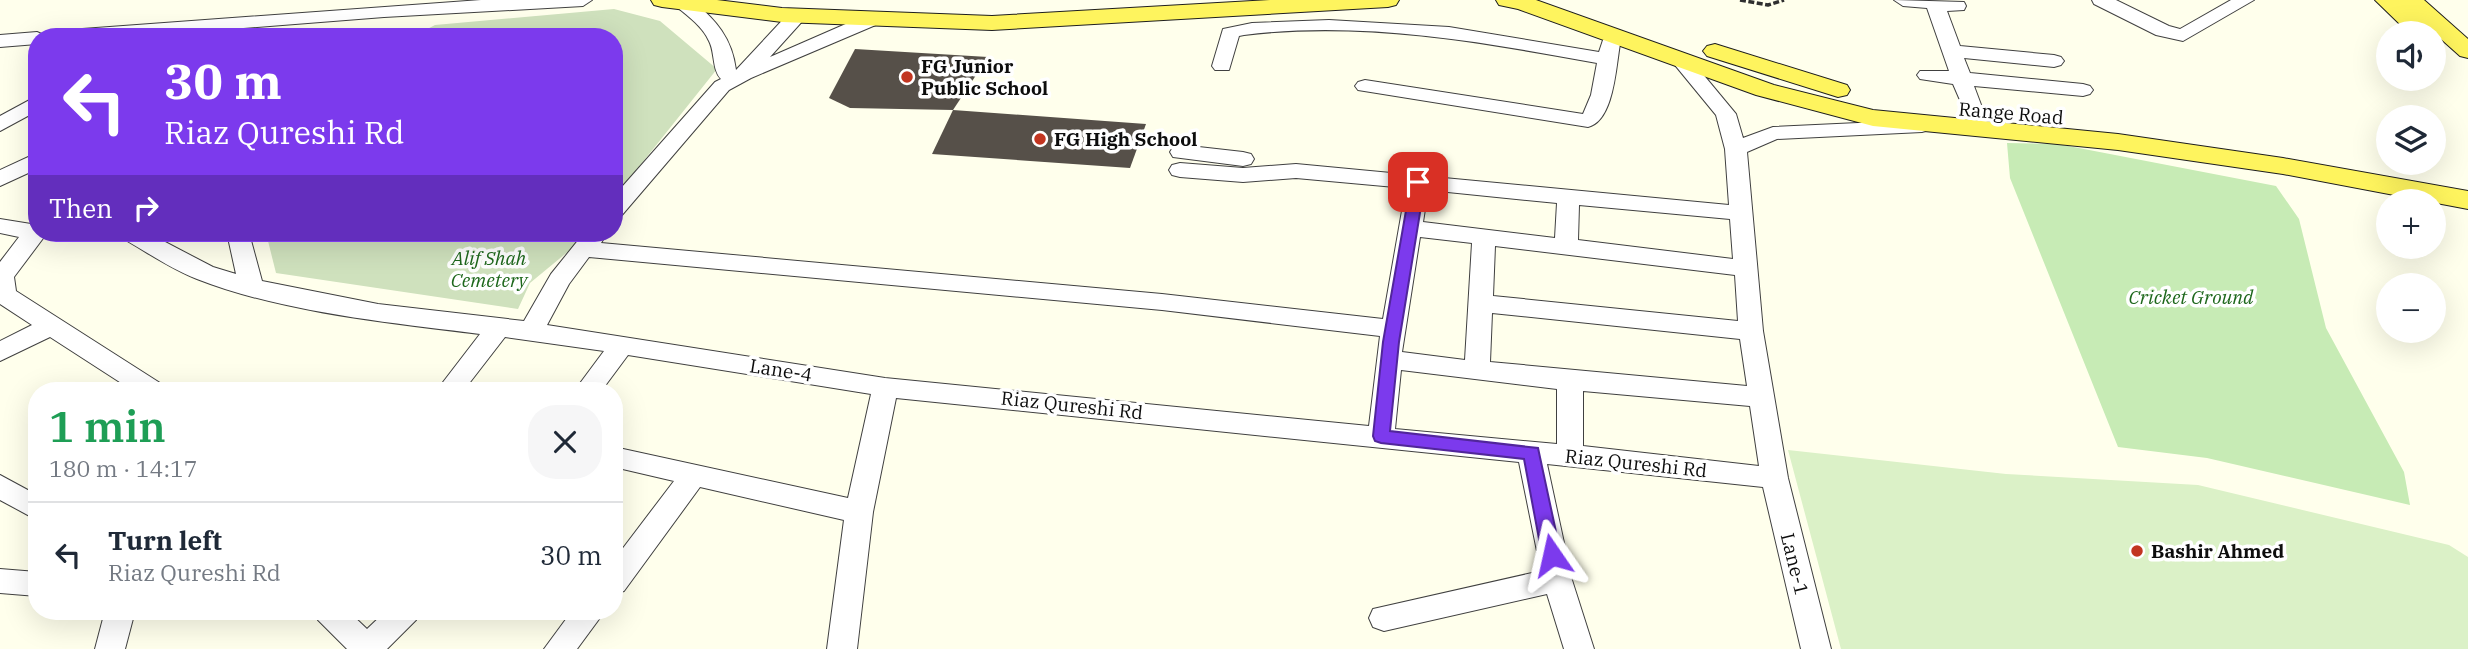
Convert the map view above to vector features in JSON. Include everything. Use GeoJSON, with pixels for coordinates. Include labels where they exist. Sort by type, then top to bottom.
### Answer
{"type":"FeatureCollection","features":[{"type":"Feature","properties":{"kind":"main road"},"geometry":{"type":"LineString","coordinates":[[852,0],[1000,6],[1091,0]]}},
{"type":"Feature","properties":{"kind":"main road"},"geometry":{"type":"LineString","coordinates":[[673,1],[871,20],[992,23],[1388,0]]}},
{"type":"Feature","properties":{"kind":"main road"},"geometry":{"type":"LineString","coordinates":[[1507,0],[1523,3],[1609,48],[1680,59],[1816,106],[1873,118],[1933,126],[2118,142],[2283,166],[2468,200]]}},
{"type":"Feature","properties":{"kind":"main road","name":"Range Road"},"geometry":{"type":"LineString","coordinates":[[1566,0],[1832,89],[1926,107],[2112,122],[2468,184]]}},
{"type":"Feature","properties":{"kind":"main road"},"geometry":{"type":"LineString","coordinates":[[2386,0],[2410,21]]}},
{"type":"Feature","properties":{"kind":"main road"},"geometry":{"type":"LineString","coordinates":[[2410,0],[2468,51]]}},
{"type":"Feature","properties":{"kind":"main road"},"geometry":{"type":"LineString","coordinates":[[2446,54],[2468,73]]}},
{"type":"Feature","properties":{"kind":"street"},"geometry":{"type":"LineString","coordinates":[[384,11],[423,0]]}},
{"type":"Feature","properties":{"kind":"street"},"geometry":{"type":"LineString","coordinates":[[199,28],[384,11],[583,0]]}},
{"type":"Feature","properties":{"kind":"street"},"geometry":{"type":"LineString","coordinates":[[1903,0],[1957,6]]}},
{"type":"Feature","properties":{"kind":"street"},"geometry":{"type":"LineString","coordinates":[[2101,0],[2163,30],[2183,35],[2245,0]]}},
{"type":"Feature","properties":{"kind":"street"},"geometry":{"type":"LineString","coordinates":[[673,1],[710,25],[724,47],[730,79]]}},
{"type":"Feature","properties":{"kind":"street"},"geometry":{"type":"LineString","coordinates":[[1935,4],[1973,110]]}},
{"type":"Feature","properties":{"kind":"street"},"geometry":{"type":"LineString","coordinates":[[623,200],[787,11]]}},
{"type":"Feature","properties":{"kind":"street"},"geometry":{"type":"LineString","coordinates":[[730,79],[871,20]]}},
{"type":"Feature","properties":{"kind":"street"},"geometry":{"type":"LineString","coordinates":[[1222,66],[1230,33],[1315,26],[1415,28],[1518,42],[1609,48],[1602,90],[1594,114],[1588,121],[1365,86]]}},
{"type":"Feature","properties":{"kind":"street"},"geometry":{"type":"LineString","coordinates":[[0,41],[28,39]]}},
{"type":"Feature","properties":{"kind":"street"},"geometry":{"type":"LineString","coordinates":[[1952,51],[2054,61]]}},
{"type":"Feature","properties":{"kind":"street"},"geometry":{"type":"LineString","coordinates":[[1680,59],[1726,114],[1736,149],[1751,331],[1773,478]]}},
{"type":"Feature","properties":{"kind":"street"},"geometry":{"type":"LineString","coordinates":[[1927,75],[2083,90]]}},
{"type":"Feature","properties":{"kind":"street"},"geometry":{"type":"LineString","coordinates":[[0,125],[28,108]]}},
{"type":"Feature","properties":{"kind":"street"},"geometry":{"type":"LineString","coordinates":[[1736,149],[1773,133],[1933,126]]}},
{"type":"Feature","properties":{"kind":"street"},"geometry":{"type":"LineString","coordinates":[[1180,161],[1243,175],[1296,171],[1740,214]]}},
{"type":"Feature","properties":{"kind":"street"},"geometry":{"type":"LineString","coordinates":[[1381,436],[1389,360],[1418,182]]}},
{"type":"Feature","properties":{"kind":"street"},"geometry":{"type":"LineString","coordinates":[[1566,247],[1568,196]]}},
{"type":"Feature","properties":{"kind":"street"},"geometry":{"type":"LineString","coordinates":[[0,226],[28,230]]}},
{"type":"Feature","properties":{"kind":"street"},"geometry":{"type":"LineString","coordinates":[[1410,229],[1744,268]]}},
{"type":"Feature","properties":{"kind":"street"},"geometry":{"type":"LineString","coordinates":[[1477,370],[1484,237]]}},
{"type":"Feature","properties":{"kind":"street"},"geometry":{"type":"LineString","coordinates":[[28,241],[2,276],[4,295],[139,382]]}},
{"type":"Feature","properties":{"kind":"street","name":"Lane-4"},"geometry":{"type":"LineString","coordinates":[[147,242],[205,273],[251,286],[378,313],[531,331],[885,387]]}},
{"type":"Feature","properties":{"kind":"street"},"geometry":{"type":"LineString","coordinates":[[240,242],[251,286]]}},
{"type":"Feature","properties":{"kind":"street"},"geometry":{"type":"LineString","coordinates":[[531,331],[559,281],[589,242]]}},
{"type":"Feature","properties":{"kind":"street"},"geometry":{"type":"LineString","coordinates":[[599,242],[1394,329]]}},
{"type":"Feature","properties":{"kind":"street"},"geometry":{"type":"LineString","coordinates":[[1481,303],[1751,331]]}},
{"type":"Feature","properties":{"kind":"street"},"geometry":{"type":"LineString","coordinates":[[0,352],[52,325]]}},
{"type":"Feature","properties":{"kind":"street"},"geometry":{"type":"LineString","coordinates":[[456,382],[499,327]]}},
{"type":"Feature","properties":{"kind":"street"},"geometry":{"type":"LineString","coordinates":[[594,382],[621,347]]}},
{"type":"Feature","properties":{"kind":"street"},"geometry":{"type":"LineString","coordinates":[[1389,360],[1570,381],[1762,397]]}},
{"type":"Feature","properties":{"kind":"street"},"geometry":{"type":"LineString","coordinates":[[1570,381],[1570,455]]}},
{"type":"Feature","properties":{"kind":"street"},"geometry":{"type":"LineString","coordinates":[[842,649],[859,512],[885,387]]}},
{"type":"Feature","properties":{"kind":"street","name":"Riaz Qureshi Rd"},"geometry":{"type":"LineString","coordinates":[[885,387],[1570,455],[1773,478]]}},
{"type":"Feature","properties":{"kind":"street"},"geometry":{"type":"LineString","coordinates":[[1531,453],[1556,580],[1579,649]]}},
{"type":"Feature","properties":{"kind":"street"},"geometry":{"type":"LineString","coordinates":[[623,459],[859,512]]}},
{"type":"Feature","properties":{"kind":"street"},"geometry":{"type":"LineString","coordinates":[[623,570],[695,474]]}},
{"type":"Feature","properties":{"kind":"street","name":"Lane-1"},"geometry":{"type":"LineString","coordinates":[[1773,478],[1816,649]]}},
{"type":"Feature","properties":{"kind":"street"},"geometry":{"type":"LineString","coordinates":[[0,486],[28,503]]}},
{"type":"Feature","properties":{"kind":"street"},"geometry":{"type":"LineString","coordinates":[[1384,618],[1556,580]]}},
{"type":"Feature","properties":{"kind":"street"},"geometry":{"type":"LineString","coordinates":[[0,581],[28,583]]}},
{"type":"Feature","properties":{"kind":"street"},"geometry":{"type":"LineString","coordinates":[[110,649],[118,620]]}},
{"type":"Feature","properties":{"kind":"street"},"geometry":{"type":"LineString","coordinates":[[337,620],[367,649],[397,620]]}},
{"type":"Feature","properties":{"kind":"street"},"geometry":{"type":"LineString","coordinates":[[559,649],[583,620]]}},
{"type":"Feature","properties":{"kind":"path"},"geometry":{"type":"LineString","coordinates":[[1740,0],[1766,6],[1779,4],[1784,0]]}},
{"type":"Feature","properties":{"kind":"green space"},"geometry":{"type":"Polygon","coordinates":[[[614,9],[660,21],[717,69],[623,187],[623,28],[429,28],[435,25],[614,9]]]}},
{"type":"Feature","properties":{"kind":"green space","name":"Cricket Ground"},"geometry":{"type":"Polygon","coordinates":[[[2007,143],[2058,144],[2276,186],[2299,219],[2326,328],[2404,472],[2410,505],[2207,458],[2118,447],[2010,178],[2007,143]]]}},
{"type":"Feature","properties":{"kind":"green space","name":"Alif Shah Cemetery"},"geometry":{"type":"Polygon","coordinates":[[[268,242],[578,242],[530,283],[518,309],[276,273],[268,242]]]}},
{"type":"Feature","properties":{"kind":"green space","name":"Bashir Ahmed"},"geometry":{"type":"Polygon","coordinates":[[[1788,450],[2006,474],[2198,485],[2449,545],[2468,557],[2468,649],[1841,649],[1788,450]]]}},
{"type":"Feature","properties":{"kind":"building","name":"FG Junior Public School"},"geometry":{"type":"Polygon","coordinates":[[[855,49],[988,57],[953,110],[850,108],[829,98],[855,49]]]}},
{"type":"Feature","properties":{"kind":"building","name":"FG High School"},"geometry":{"type":"Polygon","coordinates":[[[953,110],[1146,124],[1130,168],[932,154],[953,110]]]}},
{"type":"Feature","properties":{"kind":"place","name":"FG Junior Public School"},"geometry":{"type":"Point","coordinates":[907,77]}},
{"type":"Feature","properties":{"kind":"place","name":"FG High School"},"geometry":{"type":"Point","coordinates":[1040,139]}},
{"type":"Feature","properties":{"kind":"place","name":"Bashir Ahmed"},"geometry":{"type":"Point","coordinates":[2137,551]}},
{"type":"Feature","properties":{"kind":"route"},"geometry":{"type":"LineString","coordinates":[[1418,182],[1391,342],[1381,436],[1531,453],[1552,555]]}}]}
